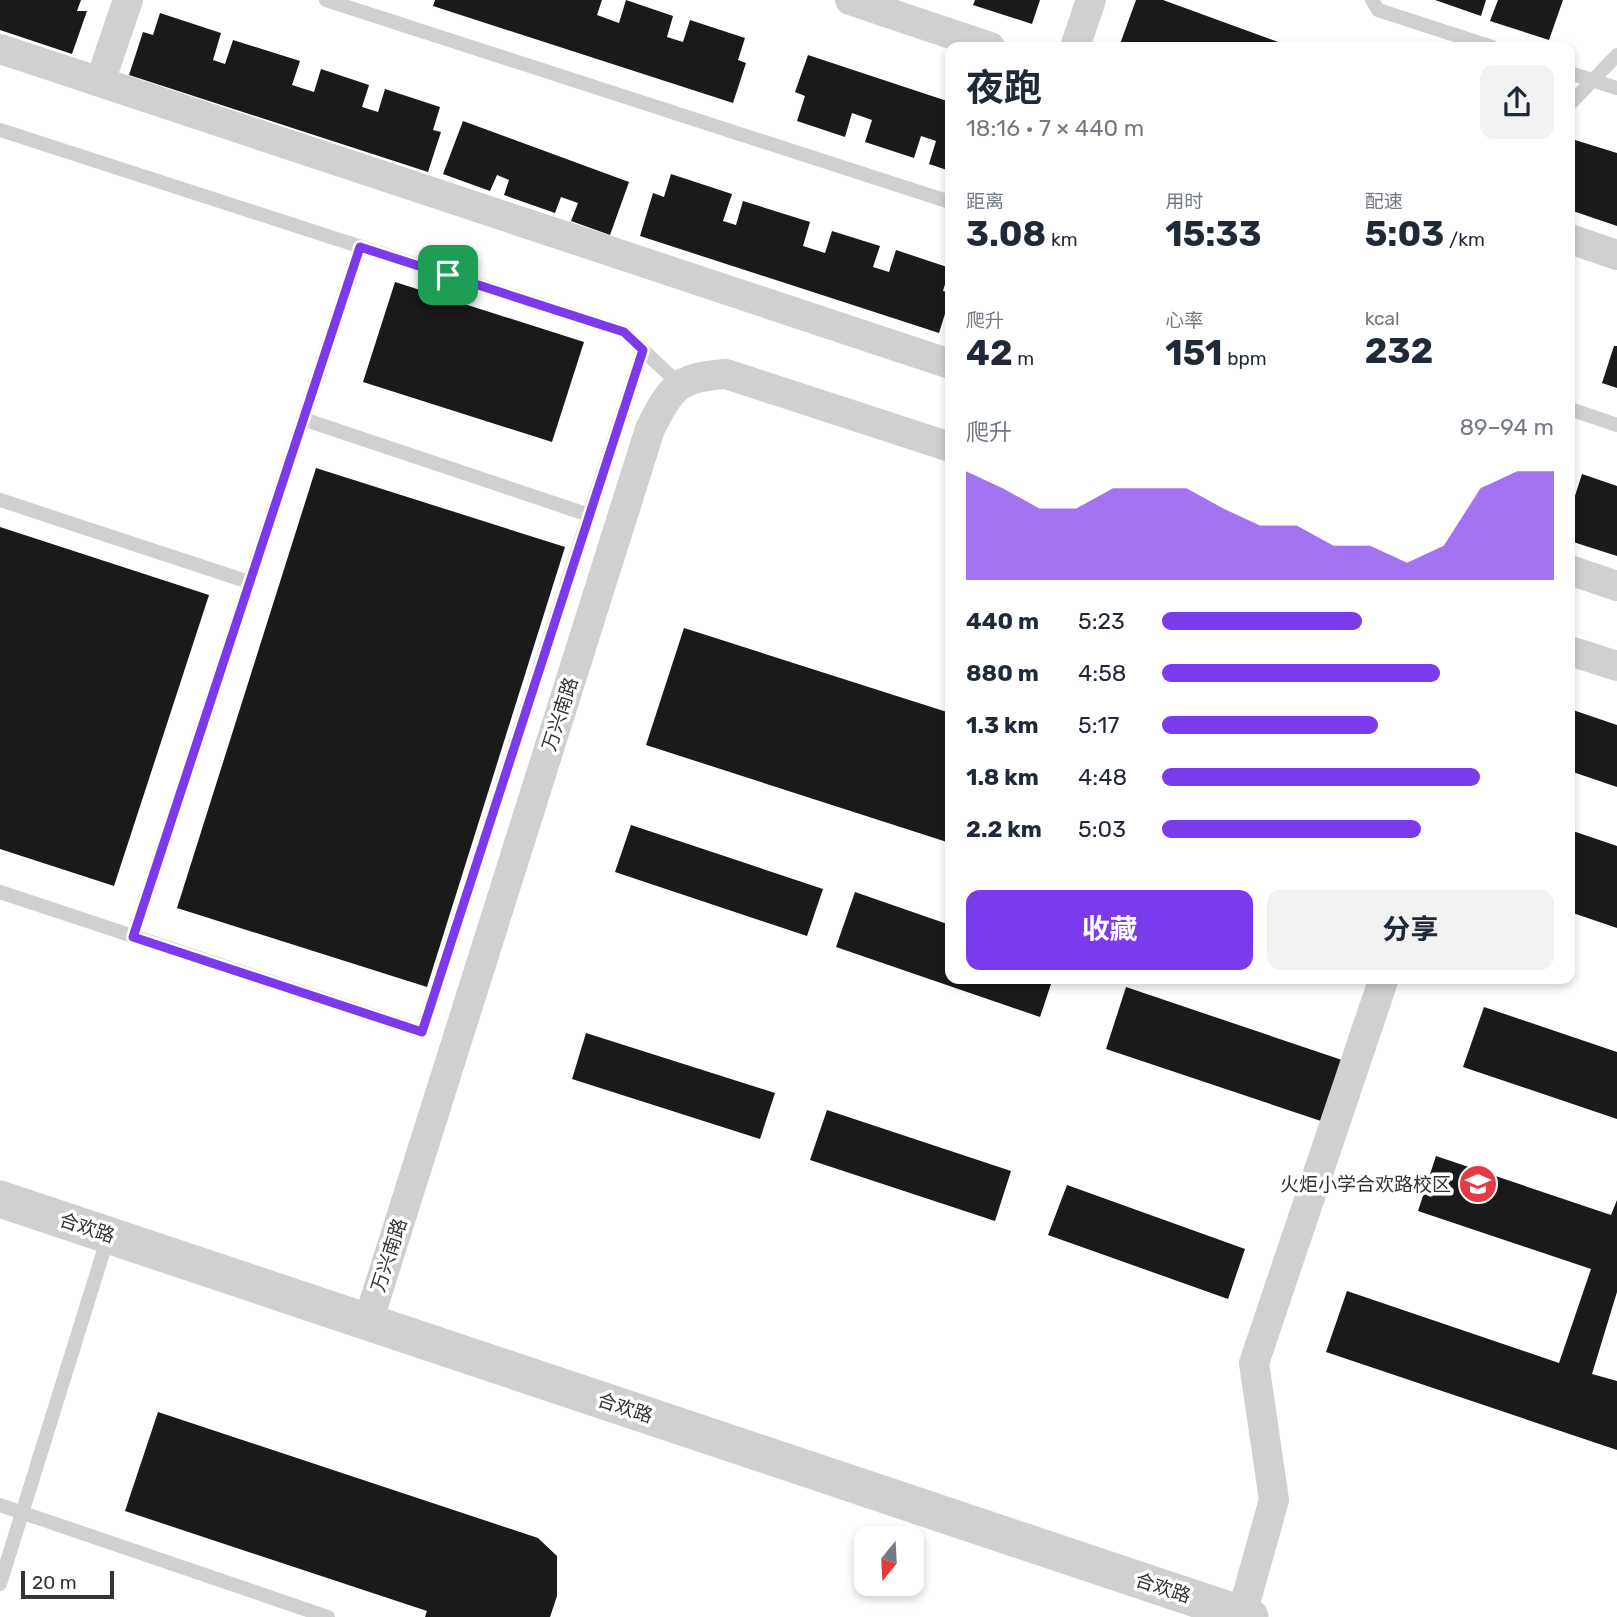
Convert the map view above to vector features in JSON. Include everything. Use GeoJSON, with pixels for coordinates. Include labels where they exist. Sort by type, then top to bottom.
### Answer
{"type":"FeatureCollection","features":[{"type":"Feature","properties":{"kind":"street"},"geometry":{"type":"LineString","coordinates":[[100,82],[128,0]]}},
{"type":"Feature","properties":{"kind":"street"},"geometry":{"type":"LineString","coordinates":[[850,0],[975,42]]}},
{"type":"Feature","properties":{"kind":"street"},"geometry":{"type":"LineString","coordinates":[[1077,42],[1091,0]]}},
{"type":"Feature","properties":{"kind":"street"},"geometry":{"type":"LineString","coordinates":[[0,49],[945,362]]}},
{"type":"Feature","properties":{"kind":"street"},"geometry":{"type":"LineString","coordinates":[[1575,241],[1617,255]]}},
{"type":"Feature","properties":{"kind":"street"},"geometry":{"type":"LineString","coordinates":[[680,385],[694,376],[726,374],[945,445]]}},
{"type":"Feature","properties":{"kind":"street","name":"万兴南路"},"geometry":{"type":"LineString","coordinates":[[368,1322],[650,429],[663,404],[680,385]]}},
{"type":"Feature","properties":{"kind":"street"},"geometry":{"type":"LineString","coordinates":[[1575,572],[1617,586]]}},
{"type":"Feature","properties":{"kind":"street"},"geometry":{"type":"LineString","coordinates":[[1575,653],[1617,666]]}},
{"type":"Feature","properties":{"kind":"street"},"geometry":{"type":"LineString","coordinates":[[1246,1616],[1273,1500],[1254,1363],[1382,984]]}},
{"type":"Feature","properties":{"kind":"street","name":"合欢路"},"geometry":{"type":"LineString","coordinates":[[0,1199],[1246,1616]]}},
{"type":"Feature","properties":{"kind":"lane"},"geometry":{"type":"LineString","coordinates":[[326,0],[945,200]]}},
{"type":"Feature","properties":{"kind":"lane"},"geometry":{"type":"LineString","coordinates":[[1372,0],[1378,10],[1477,42]]}},
{"type":"Feature","properties":{"kind":"lane"},"geometry":{"type":"LineString","coordinates":[[1575,99],[1617,55]]}},
{"type":"Feature","properties":{"kind":"lane"},"geometry":{"type":"LineString","coordinates":[[1575,75],[1617,88]]}},
{"type":"Feature","properties":{"kind":"lane"},"geometry":{"type":"LineString","coordinates":[[0,131],[624,332],[680,385]]}},
{"type":"Feature","properties":{"kind":"lane"},"geometry":{"type":"LineString","coordinates":[[133,937],[360,247]]}},
{"type":"Feature","properties":{"kind":"lane"},"geometry":{"type":"LineString","coordinates":[[0,892],[422,1032],[643,350]]}},
{"type":"Feature","properties":{"kind":"lane"},"geometry":{"type":"LineString","coordinates":[[1575,411],[1617,425]]}},
{"type":"Feature","properties":{"kind":"lane"},"geometry":{"type":"LineString","coordinates":[[303,419],[589,515]]}},
{"type":"Feature","properties":{"kind":"lane"},"geometry":{"type":"LineString","coordinates":[[0,500],[249,582]]}},
{"type":"Feature","properties":{"kind":"lane"},"geometry":{"type":"LineString","coordinates":[[0,1584],[108,1236]]}},
{"type":"Feature","properties":{"kind":"lane"},"geometry":{"type":"LineString","coordinates":[[0,1505],[328,1617]]}},
{"type":"Feature","properties":{"kind":"building"},"geometry":{"type":"Polygon","coordinates":[[[0,0],[81,0],[77,11],[87,11],[72,54],[0,30],[0,0]]]}},
{"type":"Feature","properties":{"kind":"building"},"geometry":{"type":"Polygon","coordinates":[[[435,0],[602,0],[597,15],[619,23],[626,0],[673,16],[667,37],[683,42],[690,20],[745,38],[738,60],[746,63],[733,103],[433,6],[435,0]]]}},
{"type":"Feature","properties":{"kind":"building"},"geometry":{"type":"Polygon","coordinates":[[[975,0],[1040,0],[1032,24],[973,5],[975,0]]]}},
{"type":"Feature","properties":{"kind":"building"},"geometry":{"type":"Polygon","coordinates":[[[1136,0],[1163,0],[1278,42],[1121,42],[1136,0]]]}},
{"type":"Feature","properties":{"kind":"building"},"geometry":{"type":"Polygon","coordinates":[[[1435,0],[1486,0],[1481,16],[1435,0]]]}},
{"type":"Feature","properties":{"kind":"building"},"geometry":{"type":"Polygon","coordinates":[[[1498,0],[1563,0],[1549,40],[1490,21],[1498,0]]]}},
{"type":"Feature","properties":{"kind":"building"},"geometry":{"type":"Polygon","coordinates":[[[160,13],[221,33],[213,60],[225,64],[233,40],[300,61],[292,85],[314,92],[321,69],[369,85],[362,107],[378,112],[385,89],[440,107],[433,130],[441,132],[428,172],[129,75],[143,32],[153,35],[160,13]]]}},
{"type":"Feature","properties":{"kind":"building"},"geometry":{"type":"Polygon","coordinates":[[[808,55],[945,100],[945,169],[929,164],[936,141],[921,136],[914,158],[865,142],[872,120],[852,113],[845,137],[797,121],[805,96],[795,92],[808,55]]]}},
{"type":"Feature","properties":{"kind":"building"},"geometry":{"type":"Polygon","coordinates":[[[463,121],[629,182],[610,235],[571,221],[578,203],[561,197],[555,213],[504,195],[509,180],[497,175],[490,191],[443,174],[463,121]]]}},
{"type":"Feature","properties":{"kind":"building"},"geometry":{"type":"Polygon","coordinates":[[[1575,140],[1617,153],[1617,226],[1575,212],[1575,140]]]}},
{"type":"Feature","properties":{"kind":"building"},"geometry":{"type":"Polygon","coordinates":[[[671,174],[732,194],[723,221],[736,225],[743,201],[810,222],[803,246],[825,253],[832,231],[880,246],[873,267],[889,272],[896,250],[945,266],[945,314],[939,333],[640,236],[653,193],[664,197],[671,174]]]}},
{"type":"Feature","properties":{"kind":"building"},"geometry":{"type":"Polygon","coordinates":[[[395,282],[584,342],[552,442],[363,382],[395,282]]]}},
{"type":"Feature","properties":{"kind":"building"},"geometry":{"type":"Polygon","coordinates":[[[1614,346],[1617,346],[1617,388],[1602,383],[1614,346]]]}},
{"type":"Feature","properties":{"kind":"building"},"geometry":{"type":"Polygon","coordinates":[[[316,468],[565,547],[427,987],[177,908],[316,468]]]}},
{"type":"Feature","properties":{"kind":"building"},"geometry":{"type":"Polygon","coordinates":[[[1582,474],[1617,486],[1617,556],[1575,543],[1575,496],[1582,474]]]}},
{"type":"Feature","properties":{"kind":"building"},"geometry":{"type":"Polygon","coordinates":[[[0,527],[209,595],[114,886],[0,849],[0,527]]]}},
{"type":"Feature","properties":{"kind":"building"},"geometry":{"type":"Polygon","coordinates":[[[684,628],[945,711],[945,841],[646,745],[684,628]]]}},
{"type":"Feature","properties":{"kind":"building"},"geometry":{"type":"Polygon","coordinates":[[[1575,711],[1617,725],[1617,787],[1575,773],[1575,711]]]}},
{"type":"Feature","properties":{"kind":"building"},"geometry":{"type":"Polygon","coordinates":[[[631,825],[823,889],[807,936],[615,872],[631,825]]]}},
{"type":"Feature","properties":{"kind":"building"},"geometry":{"type":"Polygon","coordinates":[[[1575,832],[1617,846],[1617,928],[1575,914],[1575,832]]]}},
{"type":"Feature","properties":{"kind":"building"},"geometry":{"type":"Polygon","coordinates":[[[855,892],[945,923],[945,984],[1051,984],[1040,1017],[836,947],[855,892]]]}},
{"type":"Feature","properties":{"kind":"building"},"geometry":{"type":"Polygon","coordinates":[[[1126,987],[1342,1060],[1321,1121],[1106,1049],[1126,987]]]}},
{"type":"Feature","properties":{"kind":"building"},"geometry":{"type":"Polygon","coordinates":[[[1484,1007],[1617,1052],[1617,1119],[1463,1067],[1484,1007]]]}},
{"type":"Feature","properties":{"kind":"building"},"geometry":{"type":"Polygon","coordinates":[[[586,1033],[775,1093],[760,1139],[572,1079],[586,1033]]]}},
{"type":"Feature","properties":{"kind":"building"},"geometry":{"type":"Polygon","coordinates":[[[827,1110],[1011,1171],[995,1221],[810,1160],[827,1110]]]}},
{"type":"Feature","properties":{"kind":"building"},"geometry":{"type":"Polygon","coordinates":[[[1436,1156],[1611,1215],[1617,1200],[1617,1292],[1592,1374],[1617,1381],[1617,1450],[1326,1352],[1347,1291],[1559,1363],[1591,1269],[1418,1211],[1436,1156]]]}},
{"type":"Feature","properties":{"kind":"building"},"geometry":{"type":"Polygon","coordinates":[[[1067,1185],[1245,1249],[1228,1299],[1048,1235],[1067,1185]]]}},
{"type":"Feature","properties":{"kind":"building"},"geometry":{"type":"Polygon","coordinates":[[[158,1412],[538,1538],[557,1556],[557,1596],[550,1617],[425,1617],[427,1611],[125,1511],[158,1412]]]}},
{"type":"Feature","properties":{"kind":"place","name":"火炬小学合欢路校区"},"geometry":{"type":"Point","coordinates":[1478,1184]}},
{"type":"Feature","properties":{"kind":"route"},"geometry":{"type":"LineString","coordinates":[[360,247],[448,275],[624,332],[643,350],[422,1032],[133,937],[360,247]]}}]}
